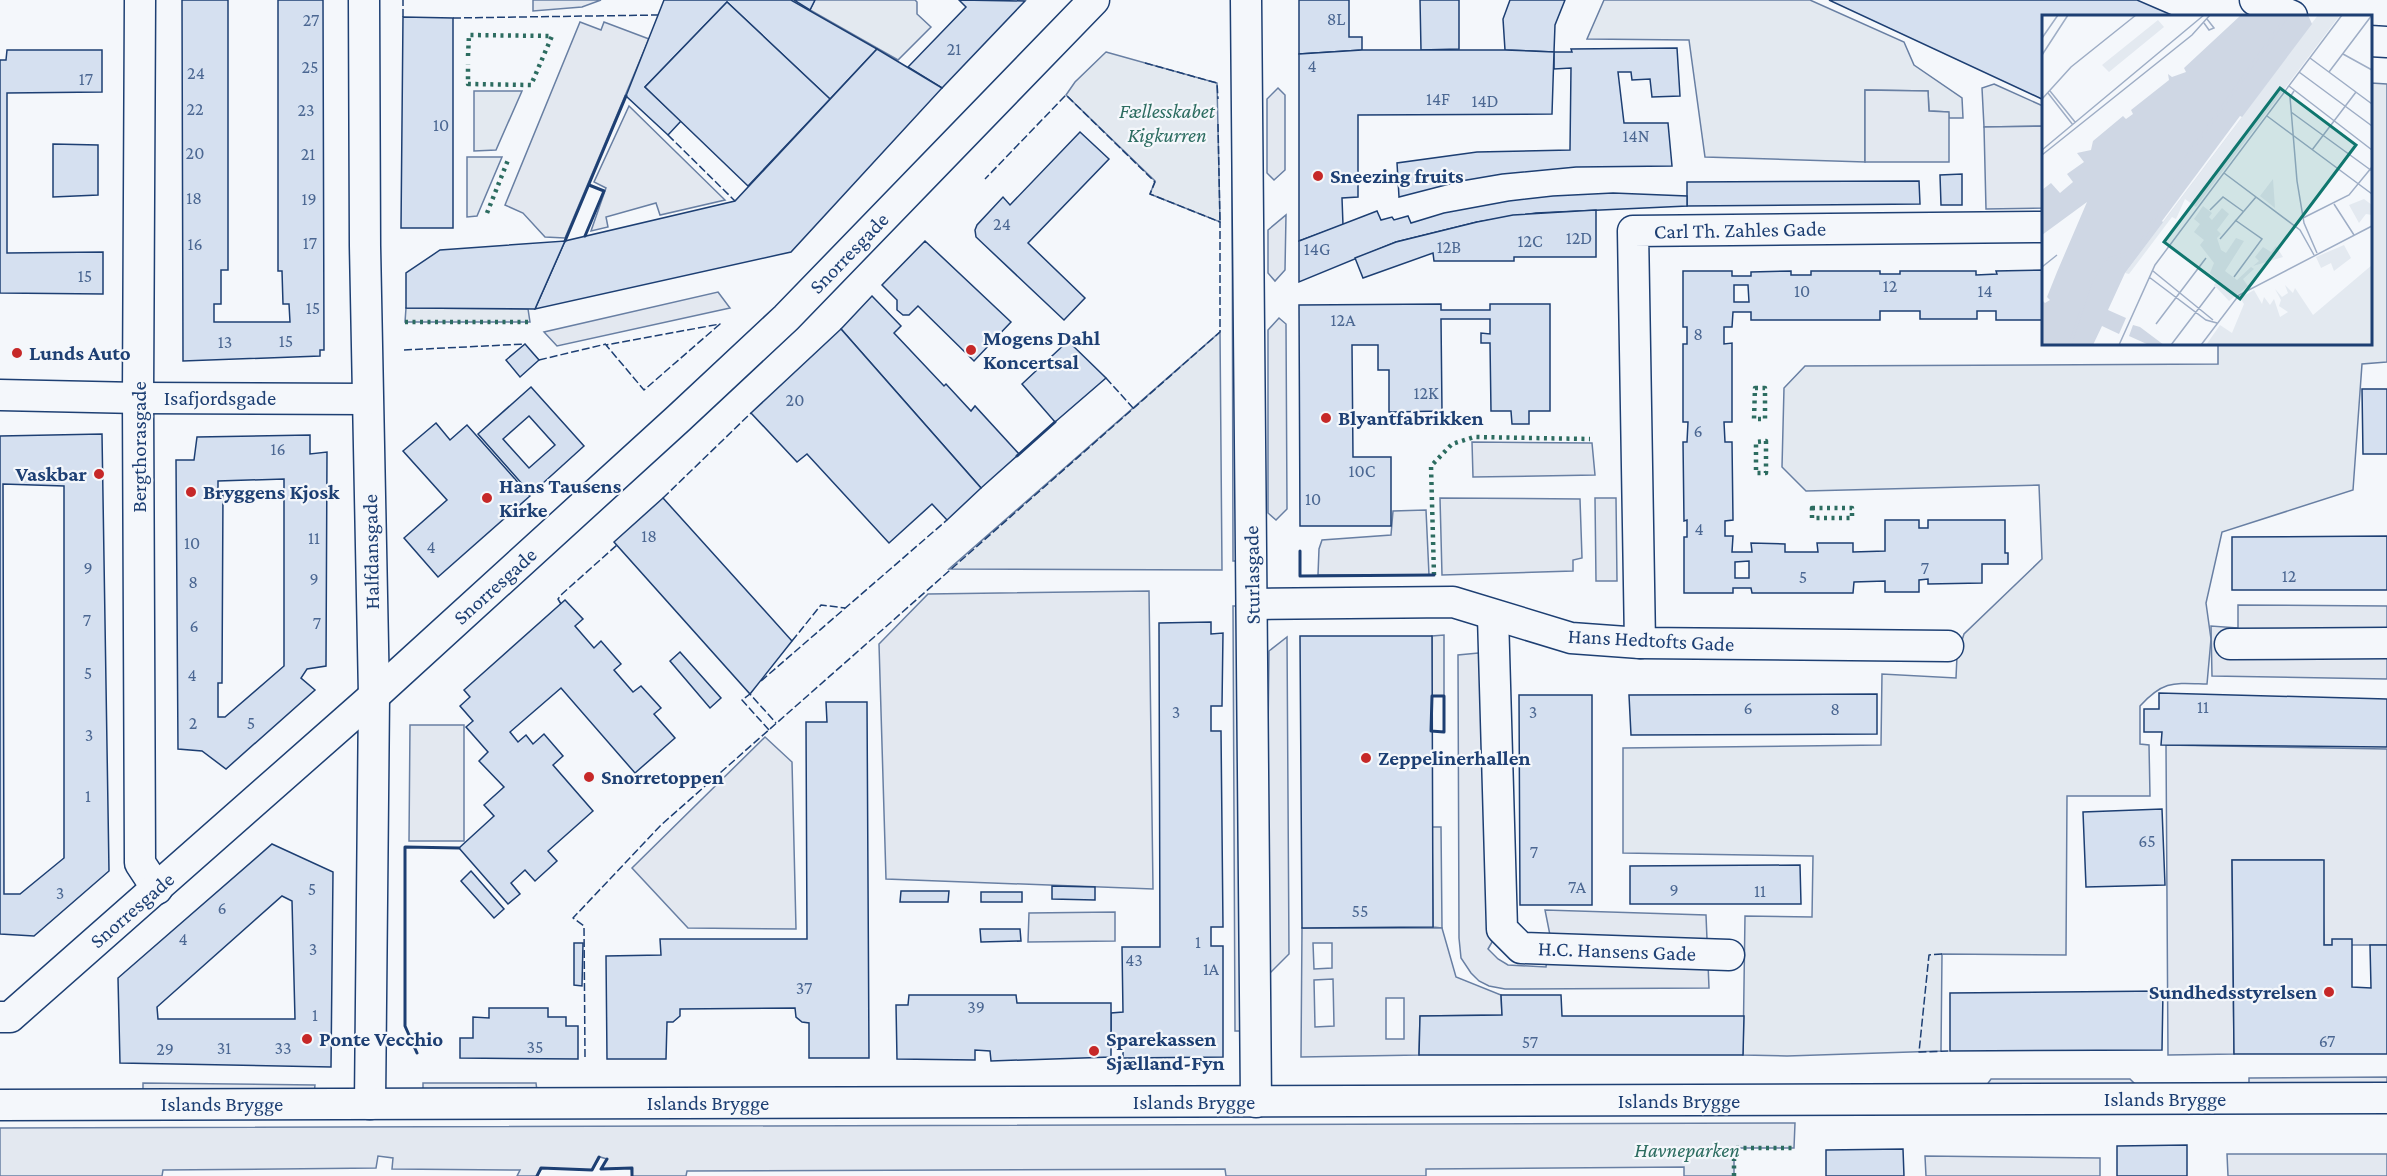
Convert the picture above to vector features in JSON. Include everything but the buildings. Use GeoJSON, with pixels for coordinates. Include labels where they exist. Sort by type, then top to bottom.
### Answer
{"type":"FeatureCollection","features":[{"type":"Feature","properties":{"kind":"street","name":"Bergthorasgade"},"geometry":{"type":"LineString","coordinates":[[140,0],[138,398],[140,863],[157,889]]}},
{"type":"Feature","properties":{"kind":"street","name":"Halfdansgade"},"geometry":{"type":"LineString","coordinates":[[364,0],[367,399],[374,696],[370,1104]]}},
{"type":"Feature","properties":{"kind":"street","name":"Snorresgade"},"geometry":{"type":"LineString","coordinates":[[0,1017],[10,1017],[157,889],[374,696],[679,418],[786,318],[1094,0]]}},
{"type":"Feature","properties":{"kind":"street","name":"Sturlasgade"},"geometry":{"type":"LineString","coordinates":[[1246,0],[1256,1102]]}},
{"type":"Feature","properties":{"kind":"street"},"geometry":{"type":"LineString","coordinates":[[2255,0],[2290,15]]}},
{"type":"Feature","properties":{"kind":"street"},"geometry":{"type":"LineString","coordinates":[[2372,41],[2387,42]]}},
{"type":"Feature","properties":{"kind":"street","name":"Carl Th. Zahles Gade"},"geometry":{"type":"LineString","coordinates":[[1640,643],[1633,231],[2042,227]]}},
{"type":"Feature","properties":{"kind":"street","name":"Isafjordsgade"},"geometry":{"type":"LineString","coordinates":[[0,395],[367,399]]}},
{"type":"Feature","properties":{"kind":"street","name":"Hans Hedtofts Gade"},"geometry":{"type":"LineString","coordinates":[[1252,604],[1453,602],[1571,638],[1640,643],[1948,646]]}},
{"type":"Feature","properties":{"kind":"street","name":"H.C. Hansens Gade"},"geometry":{"type":"LineString","coordinates":[[1494,616],[1502,929],[1521,948],[1729,955]]}},
{"type":"Feature","properties":{"kind":"street"},"geometry":{"type":"LineString","coordinates":[[2230,644],[2387,643]]}},
{"type":"Feature","properties":{"kind":"street","name":"Islands Brygge"},"geometry":{"type":"LineString","coordinates":[[0,1105],[2387,1098]]}},
{"type":"Feature","properties":{"kind":"green space"},"geometry":{"type":"Polygon","coordinates":[[[815,0],[915,0],[917,14],[931,27],[898,60],[810,10],[815,0]]]}},
{"type":"Feature","properties":{"kind":"green space"},"geometry":{"type":"Polygon","coordinates":[[[1604,0],[1810,0],[1904,42],[1914,65],[1962,98],[1963,118],[1949,118],[1948,112],[1929,111],[1928,91],[1865,90],[1865,162],[1705,157],[1689,40],[1587,39],[1604,0]]]}},
{"type":"Feature","properties":{"kind":"green space","name":"Fællesskabet Kigkurren"},"geometry":{"type":"Polygon","coordinates":[[[1106,52],[1217,83],[1220,222],[1150,194],[1155,181],[1066,95],[1075,82],[1106,52]]]}},
{"type":"Feature","properties":{"kind":"green space"},"geometry":{"type":"Polygon","coordinates":[[[2372,83],[2387,84],[2387,362],[2362,364],[2353,490],[2222,532],[2206,603],[2211,639],[2207,684],[2186,683],[2163,687],[2140,706],[2140,744],[2149,745],[2150,796],[2067,796],[2066,955],[1942,954],[1941,1051],[1787,1056],[1743,1055],[1745,916],[1812,917],[1813,856],[1623,853],[1623,748],[1881,745],[1882,674],[1956,678],[1957,656],[1964,634],[2042,559],[2039,485],[1806,491],[1782,467],[1784,388],[1805,366],[2218,364],[2218,345],[2372,345],[2372,83]]]}},
{"type":"Feature","properties":{"kind":"green space"},"geometry":{"type":"Polygon","coordinates":[[[1994,84],[2042,106],[2042,126],[1984,127],[1982,88],[1994,84]]]}},
{"type":"Feature","properties":{"kind":"green space"},"geometry":{"type":"Polygon","coordinates":[[[474,91],[522,91],[496,150],[474,151],[474,91]]]}},
{"type":"Feature","properties":{"kind":"green space"},"geometry":{"type":"Polygon","coordinates":[[[467,157],[502,157],[477,216],[467,217],[467,157]]]}},
{"type":"Feature","properties":{"kind":"green space"},"geometry":{"type":"Polygon","coordinates":[[[406,308],[528,309],[530,322],[405,322],[406,308]]]}},
{"type":"Feature","properties":{"kind":"green space"},"geometry":{"type":"Polygon","coordinates":[[[1220,332],[1222,570],[949,569],[1220,332]]]}},
{"type":"Feature","properties":{"kind":"green space"},"geometry":{"type":"Polygon","coordinates":[[[1444,635],[1444,696],[1432,696],[1432,636],[1444,635]]]}},
{"type":"Feature","properties":{"kind":"green space"},"geometry":{"type":"Polygon","coordinates":[[[1432,827],[1441,827],[1442,928],[1433,927],[1432,827]]]}},
{"type":"Feature","properties":{"kind":"shaded area"},"geometry":{"type":"Polygon","coordinates":[[[533,0],[601,0],[582,7],[533,11],[533,0]]]}},
{"type":"Feature","properties":{"kind":"shaded area"},"geometry":{"type":"Polygon","coordinates":[[[580,22],[601,30],[604,22],[649,39],[565,238],[545,237],[523,213],[505,205],[580,22]]]}},
{"type":"Feature","properties":{"kind":"shaded area"},"geometry":{"type":"Polygon","coordinates":[[[1278,88],[1285,95],[1285,170],[1274,180],[1267,173],[1267,99],[1278,88]]]}},
{"type":"Feature","properties":{"kind":"shaded area"},"geometry":{"type":"Polygon","coordinates":[[[1865,90],[1928,91],[1929,111],[1949,112],[1949,162],[1865,162],[1865,90]]]}},
{"type":"Feature","properties":{"kind":"shaded area"},"geometry":{"type":"Polygon","coordinates":[[[629,106],[725,200],[660,215],[656,203],[606,217],[608,227],[591,231],[606,188],[594,182],[629,106]]]}},
{"type":"Feature","properties":{"kind":"shaded area"},"geometry":{"type":"Polygon","coordinates":[[[2042,126],[2042,208],[1986,209],[1984,127],[2042,126]]]}},
{"type":"Feature","properties":{"kind":"shaded area"},"geometry":{"type":"Polygon","coordinates":[[[1232,128],[1240,128],[1241,561],[1233,561],[1232,128]]]}},
{"type":"Feature","properties":{"kind":"shaded area"},"geometry":{"type":"Polygon","coordinates":[[[1286,215],[1285,270],[1275,281],[1268,273],[1268,230],[1286,215]]]}},
{"type":"Feature","properties":{"kind":"shaded area"},"geometry":{"type":"Polygon","coordinates":[[[718,292],[730,308],[557,346],[544,332],[718,292]]]}},
{"type":"Feature","properties":{"kind":"shaded area"},"geometry":{"type":"Polygon","coordinates":[[[1279,318],[1286,324],[1287,509],[1276,520],[1268,513],[1268,330],[1279,318]]]}},
{"type":"Feature","properties":{"kind":"shaded area"},"geometry":{"type":"Polygon","coordinates":[[[1472,442],[1592,443],[1595,475],[1473,477],[1472,442]]]}},
{"type":"Feature","properties":{"kind":"shaded area"},"geometry":{"type":"Polygon","coordinates":[[[1440,498],[1580,499],[1582,558],[1573,560],[1573,571],[1442,575],[1440,498]]]}},
{"type":"Feature","properties":{"kind":"shaded area"},"geometry":{"type":"Polygon","coordinates":[[[1595,498],[1616,498],[1617,581],[1596,581],[1595,498]]]}},
{"type":"Feature","properties":{"kind":"shaded area"},"geometry":{"type":"Polygon","coordinates":[[[1426,510],[1429,575],[1318,575],[1319,549],[1322,540],[1391,535],[1393,511],[1426,510]]]}},
{"type":"Feature","properties":{"kind":"shaded area"},"geometry":{"type":"Polygon","coordinates":[[[1149,591],[1153,889],[886,879],[879,644],[928,594],[1149,591]]]}},
{"type":"Feature","properties":{"kind":"shaded area"},"geometry":{"type":"Polygon","coordinates":[[[2238,605],[2387,606],[2387,679],[2212,676],[2211,626],[2238,628],[2238,605]]]}},
{"type":"Feature","properties":{"kind":"shaded area"},"geometry":{"type":"Polygon","coordinates":[[[1233,606],[1241,606],[1243,1031],[1235,1031],[1233,606]]]}},
{"type":"Feature","properties":{"kind":"shaded area"},"geometry":{"type":"Polygon","coordinates":[[[1287,637],[1289,954],[1265,978],[1269,651],[1287,637]]]}},
{"type":"Feature","properties":{"kind":"shaded area"},"geometry":{"type":"Polygon","coordinates":[[[1499,651],[1506,918],[1488,949],[1508,965],[1546,967],[1550,935],[1545,910],[1706,915],[1709,988],[1505,989],[1489,986],[1479,981],[1461,958],[1459,938],[1458,655],[1499,651]]]}},
{"type":"Feature","properties":{"kind":"shaded area"},"geometry":{"type":"Polygon","coordinates":[[[410,725],[464,725],[464,841],[409,841],[410,725]]]}},
{"type":"Feature","properties":{"kind":"shaded area"},"geometry":{"type":"Polygon","coordinates":[[[765,737],[792,762],[796,929],[688,928],[632,868],[765,737]]]}},
{"type":"Feature","properties":{"kind":"shaded area"},"geometry":{"type":"Polygon","coordinates":[[[2166,745],[2387,749],[2387,945],[2324,945],[2322,860],[2232,860],[2234,1054],[2168,1055],[2166,745]]]}},
{"type":"Feature","properties":{"kind":"shaded area"},"geometry":{"type":"Polygon","coordinates":[[[1115,912],[1115,941],[1028,942],[1029,913],[1115,912]]]}},
{"type":"Feature","properties":{"kind":"shaded area"},"geometry":{"type":"Polygon","coordinates":[[[1302,928],[1442,928],[1456,977],[1501,995],[1502,1015],[1420,1016],[1419,1055],[1301,1057],[1302,928]],[[1313,943],[1314,969],[1332,968],[1332,943],[1313,943]],[[1333,979],[1314,980],[1315,1027],[1334,1026],[1333,979]],[[1386,998],[1386,1039],[1404,1039],[1404,998],[1386,998]]]}},
{"type":"Feature","properties":{"kind":"shaded area"},"geometry":{"type":"Polygon","coordinates":[[[2387,1077],[2387,1085],[2249,1086],[2249,1078],[2387,1077]]]}},
{"type":"Feature","properties":{"kind":"shaded area"},"geometry":{"type":"Polygon","coordinates":[[[1991,1079],[2130,1079],[2138,1087],[1986,1086],[1991,1079]]]}},
{"type":"Feature","properties":{"kind":"shaded area"},"geometry":{"type":"Polygon","coordinates":[[[143,1083],[315,1085],[314,1094],[143,1094],[143,1083]]]}},
{"type":"Feature","properties":{"kind":"shaded area"},"geometry":{"type":"Polygon","coordinates":[[[423,1083],[536,1083],[537,1091],[423,1091],[423,1083]]]}},
{"type":"Feature","properties":{"kind":"shaded area","name":"Havneparken"},"geometry":{"type":"Polygon","coordinates":[[[1795,1123],[1794,1148],[1734,1148],[1734,1176],[1684,1176],[1684,1167],[1426,1169],[1426,1176],[1226,1176],[1225,1169],[687,1171],[686,1176],[632,1176],[631,1168],[601,1169],[607,1159],[600,1157],[592,1170],[542,1168],[537,1176],[517,1176],[520,1170],[392,1169],[393,1158],[378,1156],[376,1168],[163,1170],[162,1176],[0,1176],[0,1128],[1795,1123]]]}},
{"type":"Feature","properties":{"kind":"shaded area"},"geometry":{"type":"Polygon","coordinates":[[[2227,1154],[2387,1154],[2387,1176],[2228,1176],[2227,1154]]]}},
{"type":"Feature","properties":{"kind":"shaded area"},"geometry":{"type":"Polygon","coordinates":[[[1925,1156],[2100,1158],[2100,1176],[1926,1176],[1925,1156]]]}},
{"type":"Feature","properties":{"kind":"hedge"},"geometry":{"type":"LineString","coordinates":[[468,56],[469,35],[552,36],[531,85],[468,84],[468,64]]}},
{"type":"Feature","properties":{"kind":"hedge"},"geometry":{"type":"LineString","coordinates":[[487,213],[508,160]]}},
{"type":"Feature","properties":{"kind":"hedge"},"geometry":{"type":"LineString","coordinates":[[405,322],[530,322]]}},
{"type":"Feature","properties":{"kind":"hedge"},"geometry":{"type":"LineString","coordinates":[[1755,388],[1765,388],[1765,419],[1754,419],[1755,388]]}},
{"type":"Feature","properties":{"kind":"hedge"},"geometry":{"type":"LineString","coordinates":[[1434,575],[1431,466],[1452,444],[1474,437],[1590,439]]}},
{"type":"Feature","properties":{"kind":"hedge"},"geometry":{"type":"LineString","coordinates":[[1766,441],[1766,473],[1756,473],[1756,442],[1766,441]]}},
{"type":"Feature","properties":{"kind":"hedge"},"geometry":{"type":"LineString","coordinates":[[1812,508],[1852,508],[1852,518],[1812,518],[1812,508]]}},
{"type":"Feature","properties":{"kind":"hedge"},"geometry":{"type":"LineString","coordinates":[[1734,1176],[1734,1148],[1794,1148]]}},
{"type":"Feature","properties":{"kind":"fence"},"geometry":{"type":"LineString","coordinates":[[403,0],[403,17]]}},
{"type":"Feature","properties":{"kind":"fence"},"geometry":{"type":"LineString","coordinates":[[453,18],[658,15]]}},
{"type":"Feature","properties":{"kind":"fence"},"geometry":{"type":"LineString","coordinates":[[1145,63],[1217,83],[1218,99]]}},
{"type":"Feature","properties":{"kind":"fence"},"geometry":{"type":"LineString","coordinates":[[585,1057],[584,926],[573,918],[661,825],[1220,332],[1220,222],[1150,194],[1155,182],[1066,95],[985,179]]}},
{"type":"Feature","properties":{"kind":"fence"},"geometry":{"type":"LineString","coordinates":[[1218,124],[1220,222]]}},
{"type":"Feature","properties":{"kind":"fence"},"geometry":{"type":"LineString","coordinates":[[668,135],[735,201]]}},
{"type":"Feature","properties":{"kind":"fence"},"geometry":{"type":"LineString","coordinates":[[720,324],[644,390],[606,345],[720,324]]}},
{"type":"Feature","properties":{"kind":"fence"},"geometry":{"type":"LineString","coordinates":[[404,350],[525,344]]}},
{"type":"Feature","properties":{"kind":"fence"},"geometry":{"type":"LineString","coordinates":[[539,360],[606,344]]}},
{"type":"Feature","properties":{"kind":"fence"},"geometry":{"type":"LineString","coordinates":[[1106,378],[1133,408]]}},
{"type":"Feature","properties":{"kind":"fence"},"geometry":{"type":"LineString","coordinates":[[663,498],[751,413]]}},
{"type":"Feature","properties":{"kind":"fence"},"geometry":{"type":"LineString","coordinates":[[761,681],[947,520]]}},
{"type":"Feature","properties":{"kind":"fence"},"geometry":{"type":"LineString","coordinates":[[561,604],[558,599],[562,594],[617,545]]}},
{"type":"Feature","properties":{"kind":"fence"},"geometry":{"type":"LineString","coordinates":[[792,641],[821,605],[845,608]]}},
{"type":"Feature","properties":{"kind":"fence"},"geometry":{"type":"LineString","coordinates":[[769,730],[742,700],[750,694],[776,723]]}},
{"type":"Feature","properties":{"kind":"fence"},"geometry":{"type":"LineString","coordinates":[[1942,954],[1929,955],[1919,1052],[1950,1051]]}},
{"type":"Feature","properties":{"kind":"wall"},"geometry":{"type":"LineString","coordinates":[[565,241],[626,96]]}},
{"type":"Feature","properties":{"kind":"wall"},"geometry":{"type":"LineString","coordinates":[[585,236],[604,191],[589,185]]}},
{"type":"Feature","properties":{"kind":"wall"},"geometry":{"type":"LineString","coordinates":[[1017,456],[1055,422]]}},
{"type":"Feature","properties":{"kind":"wall"},"geometry":{"type":"LineString","coordinates":[[1300,551],[1300,576],[1434,575]]}},
{"type":"Feature","properties":{"kind":"wall"},"geometry":{"type":"LineString","coordinates":[[1432,696],[1444,696],[1444,732],[1431,731],[1432,696]]}},
{"type":"Feature","properties":{"kind":"wall"},"geometry":{"type":"LineString","coordinates":[[417,1053],[405,1026],[405,847],[459,848]]}},
{"type":"Feature","properties":{"kind":"wall"},"geometry":{"type":"LineString","coordinates":[[537,1176],[541,1168],[592,1170],[599,1157]]}},
{"type":"Feature","properties":{"kind":"wall"},"geometry":{"type":"LineString","coordinates":[[607,1159],[601,1169],[632,1168],[632,1176]]}},
{"type":"Feature","properties":{"kind":"place","name":"Sneezing fruits"},"geometry":{"type":"Point","coordinates":[1318,176]}},
{"type":"Feature","properties":{"kind":"place","name":"Mogens Dahl Koncertsal"},"geometry":{"type":"Point","coordinates":[971,350]}},
{"type":"Feature","properties":{"kind":"place","name":"Lunds Auto"},"geometry":{"type":"Point","coordinates":[17,353]}},
{"type":"Feature","properties":{"kind":"place","name":"Blyantfabrikken"},"geometry":{"type":"Point","coordinates":[1326,418]}},
{"type":"Feature","properties":{"kind":"place","name":"Vaskbar"},"geometry":{"type":"Point","coordinates":[99,474]}},
{"type":"Feature","properties":{"kind":"place","name":"Bryggens Kjosk"},"geometry":{"type":"Point","coordinates":[191,492]}},
{"type":"Feature","properties":{"kind":"place","name":"Hans Tausens Kirke"},"geometry":{"type":"Point","coordinates":[487,498]}},
{"type":"Feature","properties":{"kind":"place","name":"Zeppelinerhallen"},"geometry":{"type":"Point","coordinates":[1366,758]}},
{"type":"Feature","properties":{"kind":"place","name":"Snorretoppen"},"geometry":{"type":"Point","coordinates":[589,777]}},
{"type":"Feature","properties":{"kind":"place","name":"Sundhedsstyrelsen"},"geometry":{"type":"Point","coordinates":[2329,992]}},
{"type":"Feature","properties":{"kind":"place","name":"Ponte Vecchio"},"geometry":{"type":"Point","coordinates":[307,1039]}},
{"type":"Feature","properties":{"kind":"place","name":"Sparekassen Sjælland-Fyn"},"geometry":{"type":"Point","coordinates":[1094,1051]}}]}
